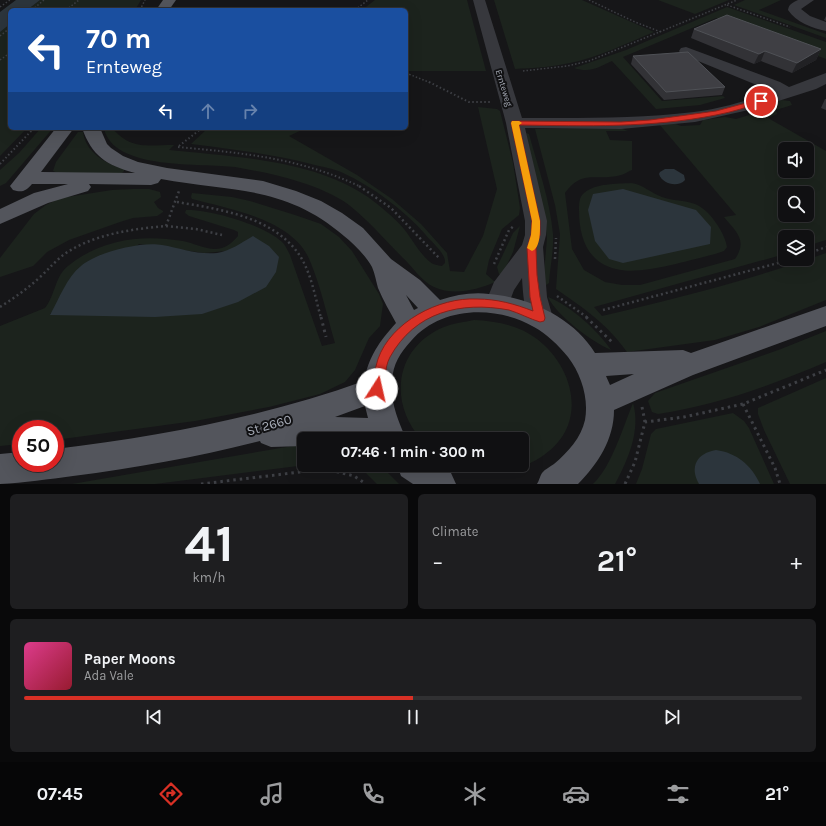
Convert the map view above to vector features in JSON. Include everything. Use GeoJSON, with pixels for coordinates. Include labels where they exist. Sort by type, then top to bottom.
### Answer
{"type":"FeatureCollection","features":[{"type":"Feature","properties":{"kind":"main road"},"geometry":{"type":"LineString","coordinates":[[164,8],[170,0]]}},
{"type":"Feature","properties":{"kind":"main road"},"geometry":{"type":"LineString","coordinates":[[0,212],[63,130]]}},
{"type":"Feature","properties":{"kind":"main road"},"geometry":{"type":"LineString","coordinates":[[92,130],[97,143],[103,151],[119,162],[170,174],[249,185],[278,192],[318,208],[333,217],[356,235],[372,251],[383,266],[415,289],[435,310]]}},
{"type":"Feature","properties":{"kind":"main road"},"geometry":{"type":"LineString","coordinates":[[26,178],[183,179],[218,181]]}},
{"type":"Feature","properties":{"kind":"main road"},"geometry":{"type":"LineString","coordinates":[[0,217],[29,202],[65,190],[92,185],[147,179]]}},
{"type":"Feature","properties":{"kind":"main road"},"geometry":{"type":"LineString","coordinates":[[383,266],[390,288],[409,325]]}},
{"type":"Feature","properties":{"kind":"main road"},"geometry":{"type":"LineString","coordinates":[[387,432],[379,410],[377,389],[380,369],[385,355],[394,341],[409,325],[435,310],[455,305],[470,303],[497,304],[521,310],[540,318],[571,342],[588,365],[600,403],[597,429],[591,444],[581,461],[553,484]]}},
{"type":"Feature","properties":{"kind":"main road"},"geometry":{"type":"LineString","coordinates":[[600,403],[702,359],[758,342],[826,316]]}},
{"type":"Feature","properties":{"kind":"main road"},"geometry":{"type":"LineString","coordinates":[[588,365],[653,363],[702,359]]}},
{"type":"Feature","properties":{"kind":"main road","name":"St 2660"},"geometry":{"type":"LineString","coordinates":[[0,469],[95,458],[175,446],[236,434],[322,410],[377,389]]}},
{"type":"Feature","properties":{"kind":"main road","name":"St 2660"},"geometry":{"type":"LineString","coordinates":[[236,434],[297,432]]}},
{"type":"Feature","properties":{"kind":"main road","name":"St 2660"},"geometry":{"type":"LineString","coordinates":[[303,432],[347,432]]}},
{"type":"Feature","properties":{"kind":"main road"},"geometry":{"type":"LineString","coordinates":[[422,472],[440,484]]}},
{"type":"Feature","properties":{"kind":"street","name":"Ernteweg"},"geometry":{"type":"LineString","coordinates":[[479,0],[515,123],[536,221],[532,248],[535,297],[540,318]]}},
{"type":"Feature","properties":{"kind":"street"},"geometry":{"type":"LineString","coordinates":[[808,0],[795,6],[794,10],[805,19],[826,27]]}},
{"type":"Feature","properties":{"kind":"street"},"geometry":{"type":"LineString","coordinates":[[686,51],[774,86],[787,93]]}},
{"type":"Feature","properties":{"kind":"street"},"geometry":{"type":"LineString","coordinates":[[515,123],[621,124],[716,113],[810,86],[826,78]]}},
{"type":"Feature","properties":{"kind":"street","name":"Ernteweg"},"geometry":{"type":"LineString","coordinates":[[497,304],[503,288],[532,248]]}},
{"type":"Feature","properties":{"kind":"path"},"geometry":{"type":"LineString","coordinates":[[0,7],[10,0]]}},
{"type":"Feature","properties":{"kind":"path"},"geometry":{"type":"LineString","coordinates":[[34,8],[44,0]]}},
{"type":"Feature","properties":{"kind":"path"},"geometry":{"type":"LineString","coordinates":[[69,8],[79,0]]}},
{"type":"Feature","properties":{"kind":"path"},"geometry":{"type":"LineString","coordinates":[[358,8],[368,0]]}},
{"type":"Feature","properties":{"kind":"path"},"geometry":{"type":"LineString","coordinates":[[589,0],[635,22],[662,32]]}},
{"type":"Feature","properties":{"kind":"path"},"geometry":{"type":"LineString","coordinates":[[523,71],[567,66],[589,61],[737,0]]}},
{"type":"Feature","properties":{"kind":"path"},"geometry":{"type":"LineString","coordinates":[[726,4],[790,27]]}},
{"type":"Feature","properties":{"kind":"path"},"geometry":{"type":"LineString","coordinates":[[0,36],[8,30]]}},
{"type":"Feature","properties":{"kind":"path"},"geometry":{"type":"LineString","coordinates":[[408,74],[425,80],[469,102],[508,102]]}},
{"type":"Feature","properties":{"kind":"path"},"geometry":{"type":"LineString","coordinates":[[0,164],[32,130]]}},
{"type":"Feature","properties":{"kind":"path"},"geometry":{"type":"LineString","coordinates":[[199,130],[178,147],[268,158],[306,166],[343,178],[364,188],[383,202],[408,223],[439,258]]}},
{"type":"Feature","properties":{"kind":"path"},"geometry":{"type":"LineString","coordinates":[[166,226],[176,202],[183,179]]}},
{"type":"Feature","properties":{"kind":"path"},"geometry":{"type":"LineString","coordinates":[[176,202],[222,210],[272,229],[287,239],[299,254],[305,268],[326,337]]}},
{"type":"Feature","properties":{"kind":"path"},"geometry":{"type":"LineString","coordinates":[[0,307],[29,287],[57,260],[73,250],[96,240],[125,231],[166,226],[196,229],[222,235]]}},
{"type":"Feature","properties":{"kind":"path"},"geometry":{"type":"LineString","coordinates":[[814,251],[826,247]]}},
{"type":"Feature","properties":{"kind":"path"},"geometry":{"type":"LineString","coordinates":[[604,310],[778,263]]}},
{"type":"Feature","properties":{"kind":"path"},"geometry":{"type":"LineString","coordinates":[[625,484],[632,472],[640,447],[644,422],[684,417],[743,404],[826,370]]}},
{"type":"Feature","properties":{"kind":"path"},"geometry":{"type":"LineString","coordinates":[[743,404],[775,468],[780,484]]}},
{"type":"Feature","properties":{"kind":"path"},"geometry":{"type":"LineString","coordinates":[[201,484],[317,470],[338,472],[354,476],[366,484]]}},
{"type":"Feature","properties":{"kind":"shaded area"},"geometry":{"type":"Polygon","coordinates":[[[16,0],[40,0],[30,8],[8,8],[8,26],[0,32],[0,12],[16,0]]]}},
{"type":"Feature","properties":{"kind":"shaded area"},"geometry":{"type":"Polygon","coordinates":[[[40,0],[141,0],[136,8],[30,8],[40,0]]]}},
{"type":"Feature","properties":{"kind":"shaded area"},"geometry":{"type":"Polygon","coordinates":[[[375,0],[467,0],[486,71],[408,71],[408,8],[365,8],[375,0]]]}},
{"type":"Feature","properties":{"kind":"shaded area"},"geometry":{"type":"Polygon","coordinates":[[[494,0],[582,0],[654,32],[581,60],[549,66],[515,69],[494,0]]]}},
{"type":"Feature","properties":{"kind":"shaded area"},"geometry":{"type":"Polygon","coordinates":[[[658,0],[729,0],[695,14],[658,0]]]}},
{"type":"Feature","properties":{"kind":"shaded area"},"geometry":{"type":"Polygon","coordinates":[[[745,0],[781,0],[759,10],[826,34],[826,38],[734,5],[745,0]]]}},
{"type":"Feature","properties":{"kind":"shaded area"},"geometry":{"type":"Polygon","coordinates":[[[727,7],[826,42],[826,59],[716,18],[623,57],[662,101],[723,96],[725,98],[700,105],[656,109],[612,61],[598,68],[589,70],[574,68],[626,50],[727,7]]]}},
{"type":"Feature","properties":{"kind":"shaded area"},"geometry":{"type":"Polygon","coordinates":[[[8,26],[8,130],[25,130],[0,156],[0,32],[8,26]]]}},
{"type":"Feature","properties":{"kind":"shaded area"},"geometry":{"type":"Polygon","coordinates":[[[781,100],[790,101],[792,105],[776,110],[777,114],[768,118],[810,142],[778,142],[778,178],[814,178],[814,144],[826,151],[826,240],[814,244],[814,230],[778,230],[778,256],[594,307],[602,316],[715,288],[787,266],[814,266],[814,257],[826,253],[826,300],[759,327],[715,340],[627,352],[603,324],[556,289],[560,234],[555,205],[535,129],[620,128],[628,131],[606,131],[610,140],[632,141],[632,170],[622,175],[612,177],[584,178],[572,185],[565,193],[572,249],[584,270],[605,282],[622,285],[640,285],[735,259],[740,247],[739,236],[724,217],[736,215],[659,124],[673,123],[681,126],[700,125],[703,120],[725,117],[736,119],[749,115],[749,109],[781,100]]]}},
{"type":"Feature","properties":{"kind":"shaded area"},"geometry":{"type":"Polygon","coordinates":[[[478,107],[497,109],[500,111],[513,163],[520,208],[519,215],[502,229],[489,260],[486,274],[495,282],[465,291],[441,290],[421,278],[356,211],[344,201],[326,192],[284,177],[235,167],[160,162],[141,158],[123,152],[111,142],[105,130],[114,130],[126,140],[140,145],[174,145],[169,150],[272,162],[298,167],[346,184],[368,197],[387,212],[407,233],[426,259],[434,264],[442,266],[445,263],[445,259],[441,252],[397,207],[365,185],[339,171],[281,157],[191,144],[206,130],[302,130],[289,136],[357,175],[392,199],[421,224],[447,253],[450,271],[464,272],[483,236],[497,189],[478,107]]]}},
{"type":"Feature","properties":{"kind":"shaded area"},"geometry":{"type":"Polygon","coordinates":[[[39,130],[51,130],[6,183],[0,186],[0,170],[19,153],[39,130]]]}},
{"type":"Feature","properties":{"kind":"shaded area"},"geometry":{"type":"Polygon","coordinates":[[[78,132],[83,132],[88,146],[92,151],[103,160],[124,169],[124,171],[122,173],[58,173],[53,171],[56,162],[78,132]]]}},
{"type":"Feature","properties":{"kind":"shaded area"},"geometry":{"type":"Polygon","coordinates":[[[526,133],[529,134],[540,171],[553,234],[549,283],[545,286],[544,273],[547,238],[526,133]]]}},
{"type":"Feature","properties":{"kind":"shaded area"},"geometry":{"type":"Polygon","coordinates":[[[665,169],[674,169],[684,175],[685,180],[678,184],[670,184],[663,180],[659,174],[665,169]]]}},
{"type":"Feature","properties":{"kind":"shaded area"},"geometry":{"type":"Polygon","coordinates":[[[631,183],[639,185],[662,197],[695,204],[706,211],[716,222],[726,241],[727,247],[724,251],[715,254],[651,269],[626,271],[606,266],[598,261],[587,247],[583,239],[579,220],[580,199],[584,193],[594,187],[631,183]]]}},
{"type":"Feature","properties":{"kind":"shaded area"},"geometry":{"type":"Polygon","coordinates":[[[149,189],[160,192],[161,197],[154,202],[163,212],[157,216],[133,218],[69,240],[47,252],[33,266],[0,277],[0,258],[34,214],[46,205],[58,199],[67,197],[112,190],[149,189]]]}},
{"type":"Feature","properties":{"kind":"shaded area"},"geometry":{"type":"Polygon","coordinates":[[[623,189],[696,210],[711,227],[710,244],[623,263],[609,259],[595,241],[588,210],[593,194],[623,189]]]}},
{"type":"Feature","properties":{"kind":"shaded area"},"geometry":{"type":"Polygon","coordinates":[[[192,193],[232,197],[250,201],[321,224],[339,237],[352,251],[379,294],[383,304],[380,326],[369,338],[355,370],[345,382],[320,394],[269,407],[195,421],[64,439],[64,420],[12,420],[12,445],[0,446],[0,326],[45,308],[51,298],[60,275],[64,270],[81,257],[108,244],[152,238],[183,241],[215,249],[228,245],[238,236],[238,232],[234,230],[189,216],[185,213],[186,210],[209,212],[238,220],[265,231],[276,237],[284,244],[290,255],[322,346],[335,343],[317,281],[310,261],[302,247],[290,235],[259,218],[192,199],[192,193]],[[139,244],[50,314],[227,251],[204,253],[139,244]]]}},
{"type":"Feature","properties":{"kind":"shaded area"},"geometry":{"type":"Polygon","coordinates":[[[520,226],[513,252],[502,275],[499,274],[497,267],[513,233],[520,226]]]}},
{"type":"Feature","properties":{"kind":"shaded area"},"geometry":{"type":"Polygon","coordinates":[[[253,236],[269,246],[279,257],[276,272],[266,287],[238,302],[202,314],[155,317],[50,315],[76,271],[88,261],[108,252],[132,246],[153,244],[196,252],[217,253],[231,249],[253,236]]]}},
{"type":"Feature","properties":{"kind":"shaded area"},"geometry":{"type":"Polygon","coordinates":[[[548,297],[566,306],[583,319],[611,350],[594,341],[576,328],[559,312],[548,297]]]}},
{"type":"Feature","properties":{"kind":"shaded area"},"geometry":{"type":"Polygon","coordinates":[[[474,320],[491,321],[523,330],[537,339],[550,351],[560,365],[568,381],[571,397],[571,413],[567,428],[558,443],[544,455],[529,464],[529,432],[416,432],[404,409],[401,393],[402,377],[406,361],[415,348],[428,336],[444,327],[474,320]]]}},
{"type":"Feature","properties":{"kind":"shaded area"},"geometry":{"type":"Polygon","coordinates":[[[826,331],[826,362],[785,379],[723,400],[658,414],[652,412],[648,401],[655,393],[781,349],[826,331]]]}},
{"type":"Feature","properties":{"kind":"shaded area"},"geometry":{"type":"Polygon","coordinates":[[[826,378],[826,484],[790,484],[764,430],[758,414],[758,408],[826,378]]]}},
{"type":"Feature","properties":{"kind":"shaded area"},"geometry":{"type":"Polygon","coordinates":[[[633,403],[635,413],[634,434],[629,455],[620,475],[615,484],[593,484],[606,467],[611,457],[633,403]]]}},
{"type":"Feature","properties":{"kind":"shaded area"},"geometry":{"type":"Polygon","coordinates":[[[733,413],[744,421],[749,428],[774,484],[636,484],[642,469],[651,434],[656,429],[733,413]]]}},
{"type":"Feature","properties":{"kind":"shaded area"},"geometry":{"type":"Polygon","coordinates":[[[297,445],[297,466],[155,484],[72,484],[297,445]]]}},
{"type":"Feature","properties":{"kind":"shaded area"},"geometry":{"type":"Polygon","coordinates":[[[716,450],[737,457],[748,466],[760,484],[699,484],[695,472],[697,462],[704,454],[716,450]]]}},
{"type":"Feature","properties":{"kind":"shaded area"},"geometry":{"type":"Polygon","coordinates":[[[365,472],[387,472],[399,484],[377,484],[365,472]]]}},
{"type":"Feature","properties":{"kind":"building"},"geometry":{"type":"Polygon","coordinates":[[[727,15],[821,49],[797,63],[765,51],[759,54],[694,29],[727,15]]]}},
{"type":"Feature","properties":{"kind":"building"},"geometry":{"type":"Polygon","coordinates":[[[688,52],[725,87],[666,92],[633,56],[688,52]]]}},
{"type":"Feature","properties":{"kind":"slow traffic"},"geometry":{"type":"LineString","coordinates":[[519,123],[515,123],[536,221],[532,248]]}},
{"type":"Feature","properties":{"kind":"route"},"geometry":{"type":"LineString","coordinates":[[377,389],[383,359],[394,341],[409,325],[426,314],[444,307],[476,302],[511,307],[540,318],[535,297],[533,275],[532,248],[536,221],[515,123],[621,124],[650,122],[695,117],[761,101]]}}]}
